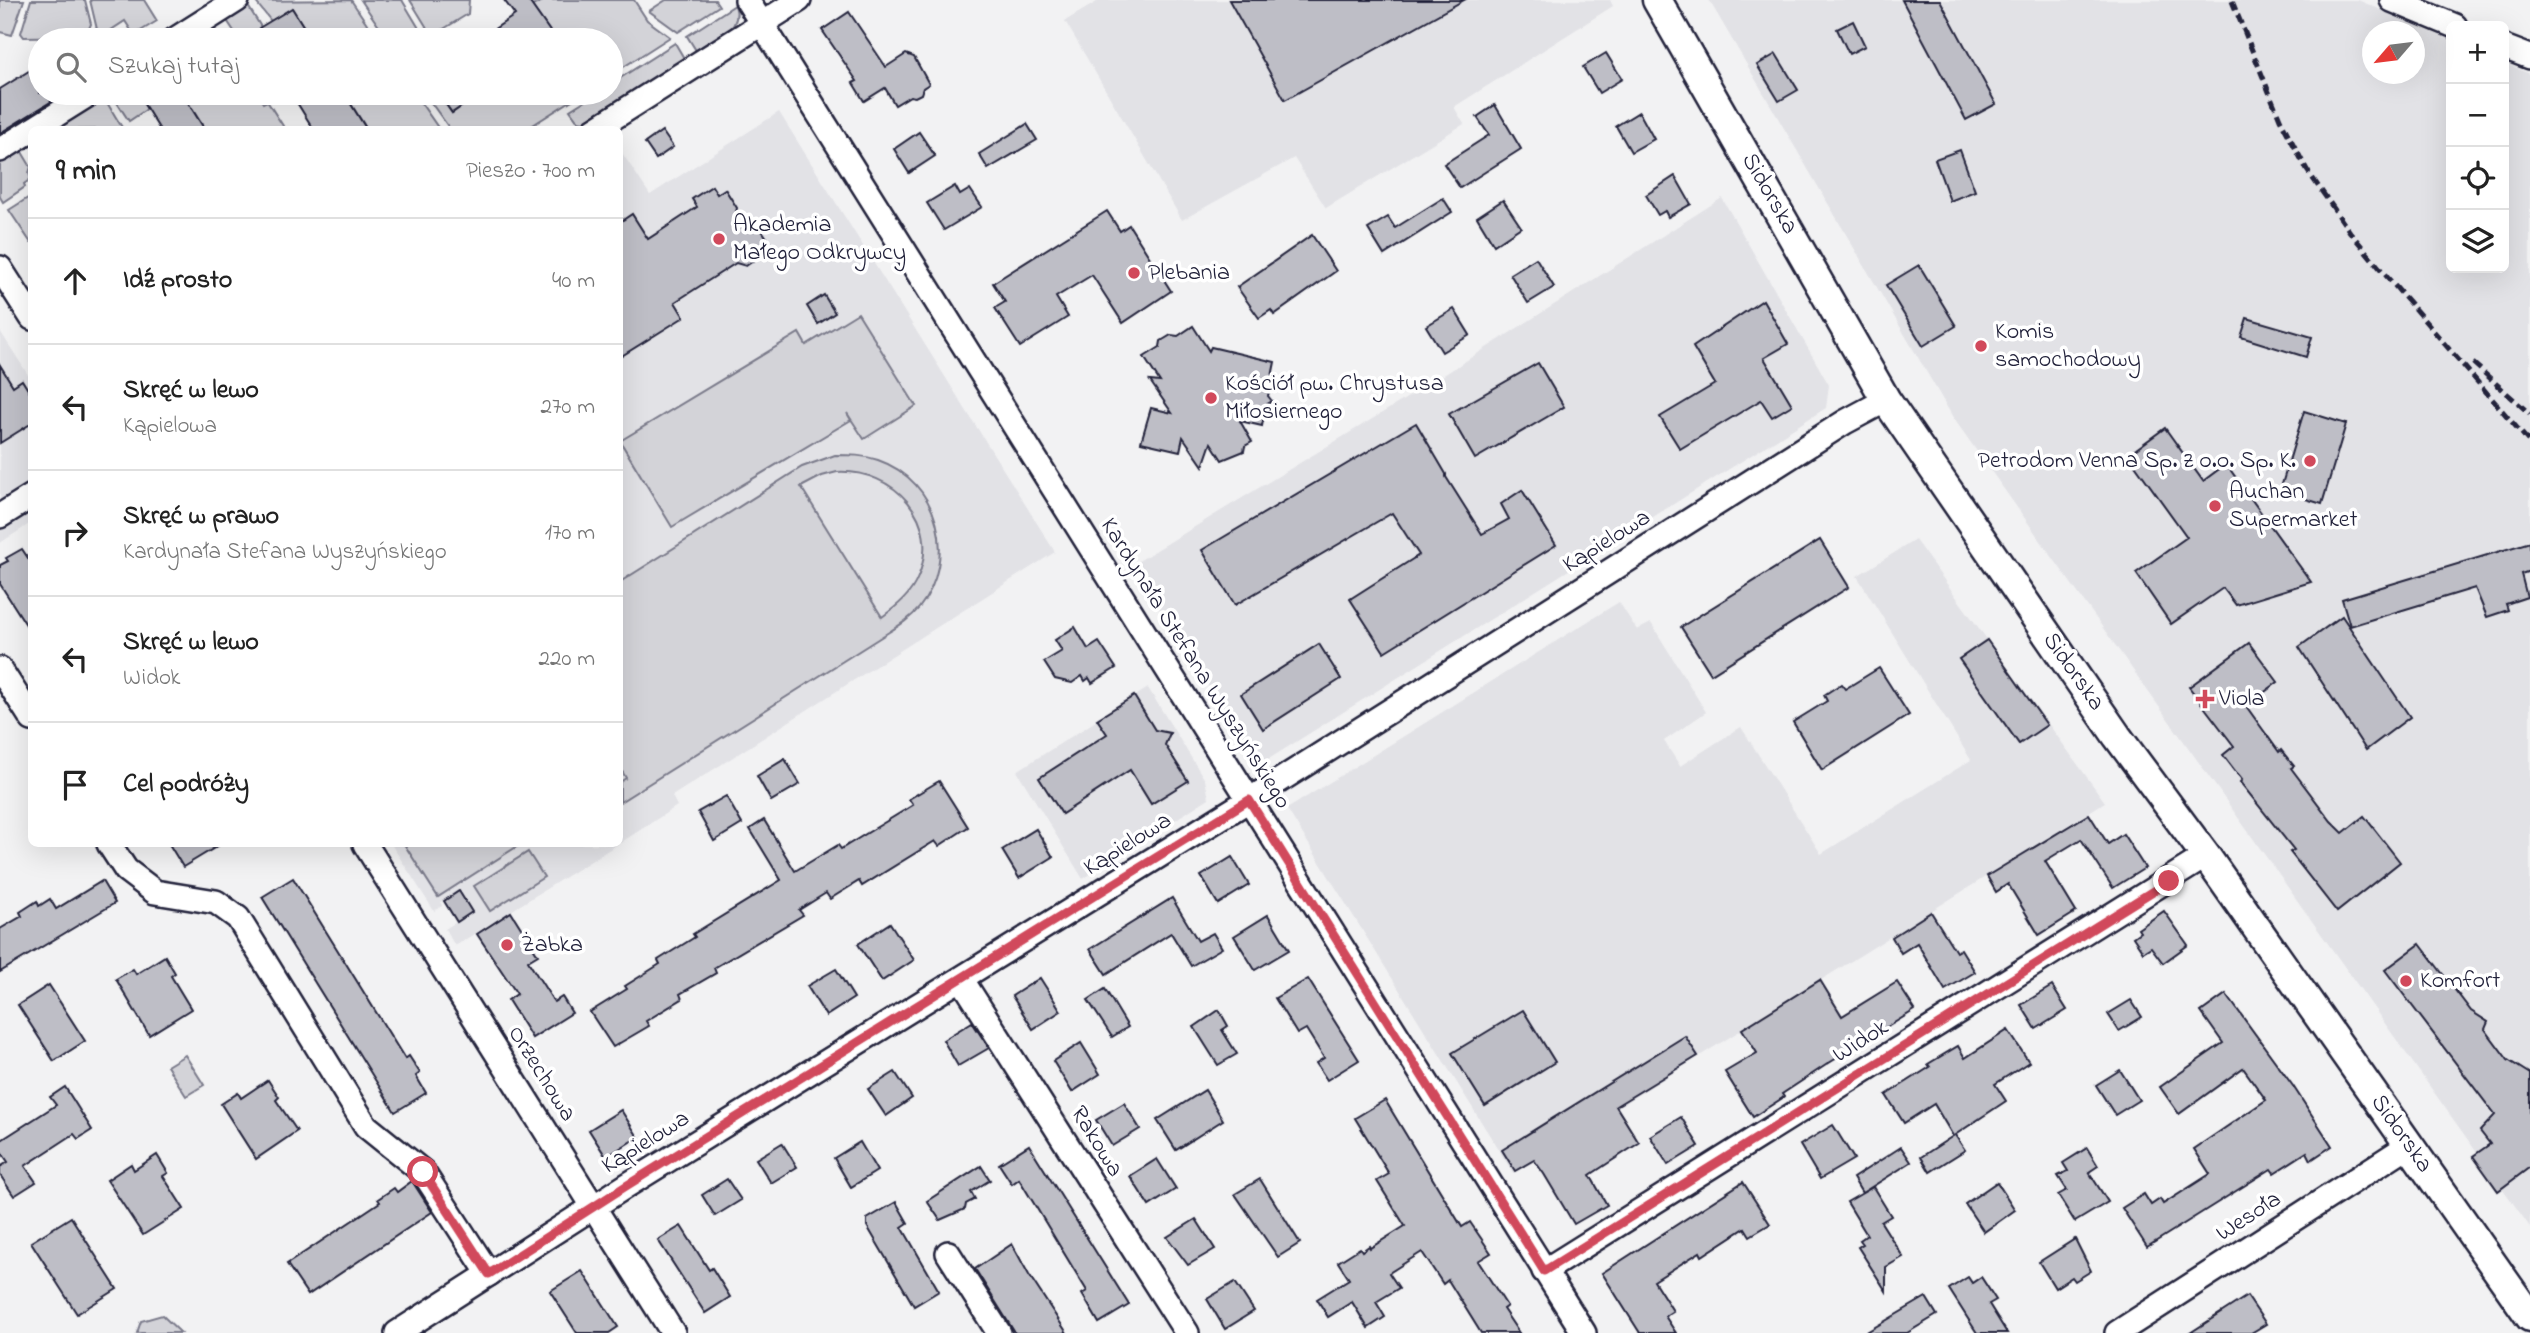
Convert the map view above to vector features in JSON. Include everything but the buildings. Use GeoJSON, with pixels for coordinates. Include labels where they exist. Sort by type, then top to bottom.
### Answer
{"type":"FeatureCollection","features":[{"type":"Feature","properties":{"kind":"street"},"geometry":{"type":"LineString","coordinates":[[193,28],[237,0]]}},
{"type":"Feature","properties":{"kind":"street","name":"Kardynała Stefana Wyszyńskiego"},"geometry":{"type":"LineString","coordinates":[[747,0],[1584,1333]]}},
{"type":"Feature","properties":{"kind":"street"},"geometry":{"type":"LineString","coordinates":[[600,126],[799,0]]}},
{"type":"Feature","properties":{"kind":"street","name":"Sidorska"},"geometry":{"type":"LineString","coordinates":[[1657,0],[1886,400],[2117,736],[2206,856],[2530,1317]]}},
{"type":"Feature","properties":{"kind":"street"},"geometry":{"type":"LineString","coordinates":[[2392,0],[2446,22]]}},
{"type":"Feature","properties":{"kind":"street"},"geometry":{"type":"LineString","coordinates":[[2509,49],[2530,57]]}},
{"type":"Feature","properties":{"kind":"street"},"geometry":{"type":"LineString","coordinates":[[38,126],[72,105]]}},
{"type":"Feature","properties":{"kind":"street"},"geometry":{"type":"LineString","coordinates":[[0,149],[28,132]]}},
{"type":"Feature","properties":{"kind":"street"},"geometry":{"type":"LineString","coordinates":[[0,268],[28,311]]}},
{"type":"Feature","properties":{"kind":"street","name":"Kąpielowa"},"geometry":{"type":"LineString","coordinates":[[397,1333],[594,1207],[1249,800],[1845,422],[1886,400]]}},
{"type":"Feature","properties":{"kind":"street"},"geometry":{"type":"LineString","coordinates":[[0,516],[28,498]]}},
{"type":"Feature","properties":{"kind":"street"},"geometry":{"type":"LineString","coordinates":[[0,669],[28,713]]}},
{"type":"Feature","properties":{"kind":"street"},"geometry":{"type":"LineString","coordinates":[[111,847],[126,870],[155,892],[216,901],[238,918],[366,1126],[423,1172],[489,1274]]}},
{"type":"Feature","properties":{"kind":"street","name":"Orzechowa"},"geometry":{"type":"LineString","coordinates":[[367,847],[673,1333]]}},
{"type":"Feature","properties":{"kind":"street","name":"Widok"},"geometry":{"type":"LineString","coordinates":[[1544,1271],[2206,856]]}},
{"type":"Feature","properties":{"kind":"street","name":"Rakowa"},"geometry":{"type":"LineString","coordinates":[[962,980],[1186,1333]]}},
{"type":"Feature","properties":{"kind":"street","name":"Wesoła"},"geometry":{"type":"LineString","coordinates":[[2117,1333],[2409,1145]]}},
{"type":"Feature","properties":{"kind":"street"},"geometry":{"type":"LineString","coordinates":[[948,1254],[999,1333]]}},
{"type":"Feature","properties":{"kind":"shaded area"},"geometry":{"type":"Polygon","coordinates":[[[0,0],[24,0],[12,35],[0,32],[0,0]]]}},
{"type":"Feature","properties":{"kind":"shaded area"},"geometry":{"type":"Polygon","coordinates":[[[31,0],[85,0],[91,24],[89,28],[28,28],[28,37],[21,33],[31,0]]]}},
{"type":"Feature","properties":{"kind":"shaded area"},"geometry":{"type":"Polygon","coordinates":[[[90,0],[144,0],[157,21],[146,28],[130,28],[125,21],[114,28],[97,28],[90,0]]]}},
{"type":"Feature","properties":{"kind":"shaded area"},"geometry":{"type":"Polygon","coordinates":[[[351,0],[370,28],[304,28],[292,8],[271,21],[255,1],[351,0]]]}},
{"type":"Feature","properties":{"kind":"shaded area"},"geometry":{"type":"Polygon","coordinates":[[[361,0],[402,0],[419,28],[380,28],[361,0]]]}},
{"type":"Feature","properties":{"kind":"shaded area"},"geometry":{"type":"Polygon","coordinates":[[[410,0],[469,0],[468,14],[445,28],[427,28],[410,0]]]}},
{"type":"Feature","properties":{"kind":"shaded area"},"geometry":{"type":"Polygon","coordinates":[[[545,0],[634,0],[647,20],[670,37],[623,67],[623,28],[548,28],[532,6],[545,0]]]}},
{"type":"Feature","properties":{"kind":"shaded area"},"geometry":{"type":"Polygon","coordinates":[[[666,0],[715,0],[719,6],[678,32],[649,11],[666,0]]]}},
{"type":"Feature","properties":{"kind":"shaded area"},"geometry":{"type":"Polygon","coordinates":[[[1100,0],[1610,0],[1613,6],[1454,107],[1464,124],[1326,208],[1294,158],[1182,220],[1065,21],[1100,0]]]}},
{"type":"Feature","properties":{"kind":"shaded area"},"geometry":{"type":"Polygon","coordinates":[[[1709,0],[2358,0],[2407,21],[2362,21],[2362,84],[2425,84],[2425,29],[2446,38],[2446,273],[2509,273],[2509,65],[2530,74],[2530,1227],[1954,419],[1709,0]]]}},
{"type":"Feature","properties":{"kind":"shaded area"},"geometry":{"type":"Polygon","coordinates":[[[735,5],[737,14],[731,28],[697,52],[687,36],[735,5]]]}},
{"type":"Feature","properties":{"kind":"shaded area"},"geometry":{"type":"Polygon","coordinates":[[[248,6],[261,28],[232,28],[226,19],[248,6]]]}},
{"type":"Feature","properties":{"kind":"shaded area"},"geometry":{"type":"Polygon","coordinates":[[[675,43],[685,60],[623,100],[623,76],[675,43]]]}},
{"type":"Feature","properties":{"kind":"shaded area"},"geometry":{"type":"Polygon","coordinates":[[[87,105],[108,105],[121,126],[55,126],[87,105]]]}},
{"type":"Feature","properties":{"kind":"shaded area"},"geometry":{"type":"Polygon","coordinates":[[[119,105],[145,105],[147,109],[129,121],[119,105]]]}},
{"type":"Feature","properties":{"kind":"shaded area"},"geometry":{"type":"Polygon","coordinates":[[[190,105],[270,105],[283,126],[203,126],[190,105]]]}},
{"type":"Feature","properties":{"kind":"shaded area"},"geometry":{"type":"Polygon","coordinates":[[[352,105],[422,105],[437,126],[365,126],[352,105]]]}},
{"type":"Feature","properties":{"kind":"shaded area"},"geometry":{"type":"Polygon","coordinates":[[[433,105],[446,105],[452,113],[464,105],[564,105],[531,126],[448,126],[433,105]]]}},
{"type":"Feature","properties":{"kind":"shaded area"},"geometry":{"type":"Polygon","coordinates":[[[578,105],[616,105],[588,123],[578,121],[570,110],[578,105]]]}},
{"type":"Feature","properties":{"kind":"shaded area"},"geometry":{"type":"Polygon","coordinates":[[[779,112],[1055,552],[672,796],[677,806],[623,841],[623,154],[650,195],[779,112]]]}},
{"type":"Feature","properties":{"kind":"shaded area"},"geometry":{"type":"Polygon","coordinates":[[[19,147],[28,162],[28,181],[24,184],[25,187],[3,202],[0,197],[0,159],[19,147]]]}},
{"type":"Feature","properties":{"kind":"shaded area"},"geometry":{"type":"Polygon","coordinates":[[[28,198],[28,238],[9,210],[28,198]]]}},
{"type":"Feature","properties":{"kind":"shaded area"},"geometry":{"type":"Polygon","coordinates":[[[1722,198],[1829,385],[1826,408],[1264,762],[1254,758],[1132,565],[1428,385],[1722,198]]]}},
{"type":"Feature","properties":{"kind":"shaded area"},"geometry":{"type":"Polygon","coordinates":[[[858,313],[916,406],[864,439],[847,413],[851,420],[672,527],[623,446],[623,439],[799,333],[806,345],[858,313]]]}},
{"type":"Feature","properties":{"kind":"shaded area"},"geometry":{"type":"Polygon","coordinates":[[[0,331],[28,375],[28,525],[0,543],[0,331]]]}},
{"type":"Feature","properties":{"kind":"shaded area"},"geometry":{"type":"Polygon","coordinates":[[[835,455],[862,456],[899,470],[916,485],[928,503],[936,523],[940,545],[938,567],[931,588],[919,608],[901,624],[623,800],[623,780],[626,778],[623,773],[623,580],[802,467],[835,455]],[[837,472],[801,487],[882,617],[912,589],[924,556],[923,536],[918,518],[908,502],[877,479],[858,473],[837,472]]]}},
{"type":"Feature","properties":{"kind":"shaded area"},"geometry":{"type":"Polygon","coordinates":[[[1915,540],[2105,802],[1513,1173],[1287,809],[1619,602],[1637,630],[1651,623],[1706,712],[1664,741],[1680,766],[1741,727],[1821,854],[1971,760],[1857,576],[1915,540]]]}},
{"type":"Feature","properties":{"kind":"shaded area"},"geometry":{"type":"Polygon","coordinates":[[[1148,688],[1205,780],[1209,798],[1083,879],[1017,771],[1148,688]]]}},
{"type":"Feature","properties":{"kind":"shaded area"},"geometry":{"type":"Polygon","coordinates":[[[393,847],[613,847],[455,946],[445,929],[472,912],[459,891],[441,902],[442,906],[434,911],[393,847]]]}},
{"type":"Feature","properties":{"kind":"shaded area"},"geometry":{"type":"Polygon","coordinates":[[[406,847],[516,847],[438,897],[406,847]]]}},
{"type":"Feature","properties":{"kind":"shaded area"},"geometry":{"type":"Polygon","coordinates":[[[528,852],[544,877],[490,911],[474,886],[528,852]]]}},
{"type":"Feature","properties":{"kind":"shaded area"},"geometry":{"type":"Polygon","coordinates":[[[185,1055],[204,1085],[186,1096],[167,1066],[185,1055]]]}},
{"type":"Feature","properties":{"kind":"shaded area"},"geometry":{"type":"Polygon","coordinates":[[[162,1315],[181,1333],[137,1333],[141,1321],[162,1315]]]}},
{"type":"Feature","properties":{"kind":"railway"},"geometry":{"type":"LineString","coordinates":[[2232,1],[2280,119],[2307,170],[2350,232],[2530,443]]}},
{"type":"Feature","properties":{"kind":"railway"},"geometry":{"type":"LineString","coordinates":[[2473,363],[2530,414]]}},
{"type":"Feature","properties":{"kind":"place","name":"Akademia Małego Odkrywcy"},"geometry":{"type":"Point","coordinates":[719,239]}},
{"type":"Feature","properties":{"kind":"place","name":"Plebania"},"geometry":{"type":"Point","coordinates":[1134,273]}},
{"type":"Feature","properties":{"kind":"place","name":"Komis samochodowy"},"geometry":{"type":"Point","coordinates":[1981,346]}},
{"type":"Feature","properties":{"kind":"place","name":"Kościół pw. Chrystusa Miłosiernego"},"geometry":{"type":"Point","coordinates":[1211,398]}},
{"type":"Feature","properties":{"kind":"place","name":"Petrodom Venna Sp. z o.o. Sp. K."},"geometry":{"type":"Point","coordinates":[2310,461]}},
{"type":"Feature","properties":{"kind":"place","name":"Auchan Supermarket"},"geometry":{"type":"Point","coordinates":[2215,506]}},
{"type":"Feature","properties":{"kind":"place","name":"Viola"},"geometry":{"type":"Point","coordinates":[2205,699]}},
{"type":"Feature","properties":{"kind":"place","name":"Żabka"},"geometry":{"type":"Point","coordinates":[507,945]}},
{"type":"Feature","properties":{"kind":"place","name":"Komfort"},"geometry":{"type":"Point","coordinates":[2406,981]}},
{"type":"Feature","properties":{"kind":"route"},"geometry":{"type":"LineString","coordinates":[[423,1172],[489,1274],[626,1186],[1249,800],[1544,1271],[2169,881]]}}]}
